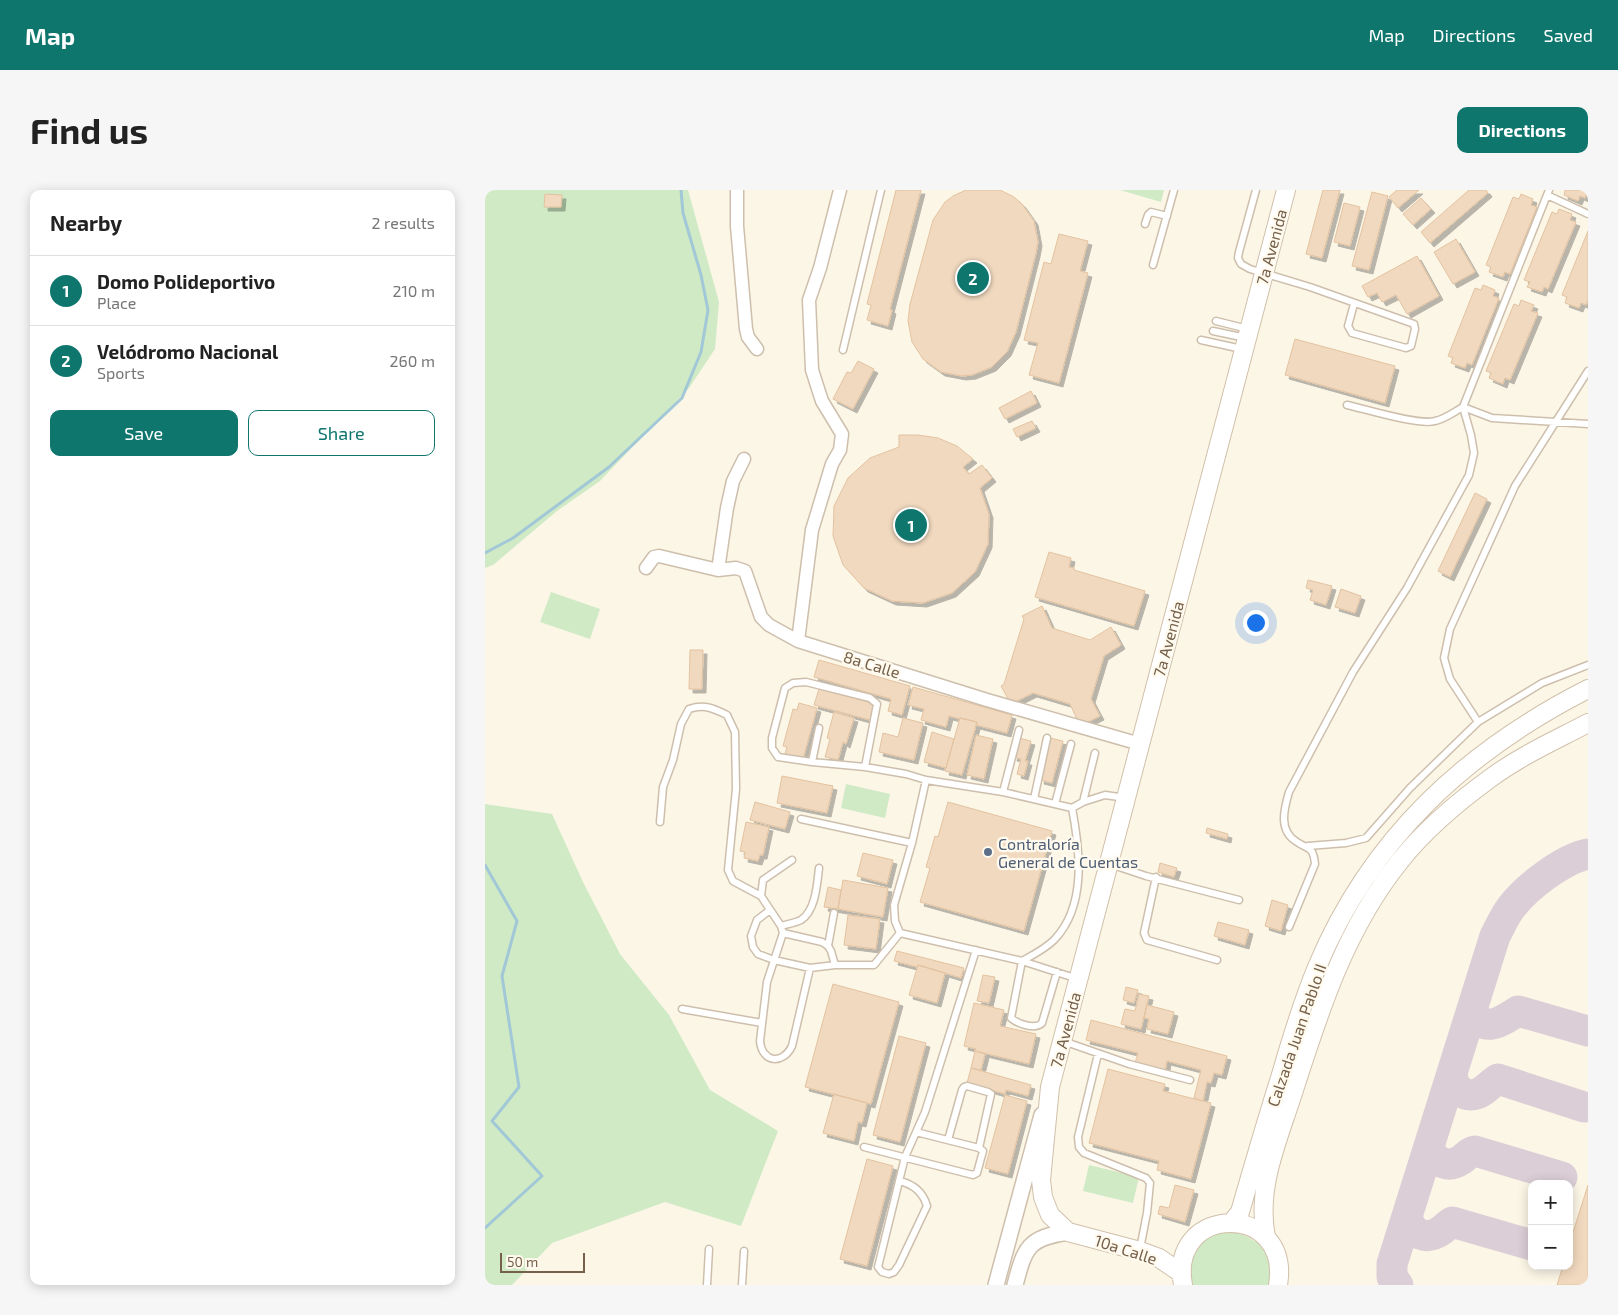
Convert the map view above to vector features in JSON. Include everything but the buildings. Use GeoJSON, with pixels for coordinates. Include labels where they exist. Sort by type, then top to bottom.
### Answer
{"type":"FeatureCollection","features":[{"type":"Feature","properties":{"kind":"main road","name":"7a Avenida"},"geometry":{"type":"LineString","coordinates":[[1068,1232],[1050,1215],[1041,1187],[1050,1087],[1286,190]]}},
{"type":"Feature","properties":{"kind":"main road","name":"Calzada Juan Pablo II"},"geometry":{"type":"LineString","coordinates":[[1232,1222],[1240,1212],[1301,1008],[1339,921],[1368,875],[1389,844],[1455,776],[1508,735],[1588,689]]}},
{"type":"Feature","properties":{"kind":"main road","name":"Calzada Juan Pablo II"},"geometry":{"type":"LineString","coordinates":[[1266,1237],[1263,1206],[1267,1180],[1318,1015],[1333,976],[1356,929],[1380,888],[1400,860],[1442,817],[1493,776],[1588,723]]}},
{"type":"Feature","properties":{"kind":"main road"},"geometry":{"type":"LineString","coordinates":[[1182,1279],[1183,1259],[1187,1247],[1195,1236],[1213,1226],[1232,1222],[1245,1224],[1256,1229],[1274,1247],[1279,1259],[1278,1285]]}},
{"type":"Feature","properties":{"kind":"main road","name":"10a Calle"},"geometry":{"type":"LineString","coordinates":[[1068,1232],[1140,1251],[1159,1258],[1182,1279]]}},
{"type":"Feature","properties":{"kind":"street"},"geometry":{"type":"LineString","coordinates":[[737,190],[737,226],[746,329],[748,337],[757,348]]}},
{"type":"Feature","properties":{"kind":"street"},"geometry":{"type":"LineString","coordinates":[[798,641],[812,530],[833,464],[840,450],[842,434],[822,401],[813,370],[809,300],[820,268],[840,190]]}},
{"type":"Feature","properties":{"kind":"street"},"geometry":{"type":"LineString","coordinates":[[718,570],[733,481],[744,459]]}},
{"type":"Feature","properties":{"kind":"street","name":"8a Calle"},"geometry":{"type":"LineString","coordinates":[[646,568],[654,557],[659,556],[718,570],[737,568],[745,571],[761,618],[769,625],[798,641],[987,700],[1140,744]]}},
{"type":"Feature","properties":{"kind":"street","name":"7a Avenida"},"geometry":{"type":"LineString","coordinates":[[996,1285],[1050,1087]]}},
{"type":"Feature","properties":{"kind":"street"},"geometry":{"type":"LineString","coordinates":[[1015,1285],[1021,1260],[1029,1248],[1035,1242],[1048,1235],[1068,1232]]}},
{"type":"Feature","properties":{"kind":"lane"},"geometry":{"type":"LineString","coordinates":[[843,350],[881,190]]}},
{"type":"Feature","properties":{"kind":"lane"},"geometry":{"type":"LineString","coordinates":[[1153,265],[1174,190]]}},
{"type":"Feature","properties":{"kind":"lane"},"geometry":{"type":"LineString","coordinates":[[1256,190],[1238,258],[1241,264],[1250,269],[1309,287],[1414,324],[1415,329],[1411,346],[1405,348],[1352,334],[1347,326],[1354,304]]}},
{"type":"Feature","properties":{"kind":"lane"},"geometry":{"type":"LineString","coordinates":[[1347,405],[1417,421],[1433,422],[1463,407],[1548,192],[1588,214]]}},
{"type":"Feature","properties":{"kind":"lane"},"geometry":{"type":"LineString","coordinates":[[1145,224],[1151,212],[1167,216]]}},
{"type":"Feature","properties":{"kind":"lane"},"geometry":{"type":"LineString","coordinates":[[1217,321],[1246,339]]}},
{"type":"Feature","properties":{"kind":"lane"},"geometry":{"type":"LineString","coordinates":[[1213,331],[1246,339]]}},
{"type":"Feature","properties":{"kind":"lane"},"geometry":{"type":"LineString","coordinates":[[1201,340],[1246,339]]}},
{"type":"Feature","properties":{"kind":"lane"},"geometry":{"type":"LineString","coordinates":[[1478,722],[1450,679],[1444,658],[1450,629],[1515,486],[1588,371]]}},
{"type":"Feature","properties":{"kind":"lane"},"geometry":{"type":"LineString","coordinates":[[1463,407],[1492,418],[1588,424]]}},
{"type":"Feature","properties":{"kind":"lane"},"geometry":{"type":"LineString","coordinates":[[1463,407],[1474,453],[1469,475],[1407,588],[1353,672],[1289,792],[1283,810],[1287,833],[1296,842],[1307,846],[1352,842],[1366,838],[1410,788],[1478,722],[1542,684],[1588,664]]}},
{"type":"Feature","properties":{"kind":"lane"},"geometry":{"type":"LineString","coordinates":[[865,767],[877,704],[874,700],[806,682],[793,683],[785,688],[772,738],[772,748],[778,757],[865,767],[906,774],[926,780],[1003,792],[1072,808],[1083,802],[1105,795],[1126,798]]}},
{"type":"Feature","properties":{"kind":"lane"},"geometry":{"type":"LineString","coordinates":[[661,822],[663,787],[673,760],[681,724],[689,709],[698,706],[710,706],[727,715],[735,732],[735,789],[728,870],[733,881],[761,896],[782,929],[822,942],[828,946]]}},
{"type":"Feature","properties":{"kind":"lane"},"geometry":{"type":"LineString","coordinates":[[812,762],[819,728]]}},
{"type":"Feature","properties":{"kind":"lane"},"geometry":{"type":"LineString","coordinates":[[1003,792],[1019,730]]}},
{"type":"Feature","properties":{"kind":"lane"},"geometry":{"type":"LineString","coordinates":[[1034,799],[1047,738]]}},
{"type":"Feature","properties":{"kind":"lane"},"geometry":{"type":"LineString","coordinates":[[1055,804],[1071,744]]}},
{"type":"Feature","properties":{"kind":"lane"},"geometry":{"type":"LineString","coordinates":[[1083,802],[1095,753]]}},
{"type":"Feature","properties":{"kind":"lane"},"geometry":{"type":"LineString","coordinates":[[900,933],[895,921],[894,905],[912,842],[926,780]]}},
{"type":"Feature","properties":{"kind":"lane"},"geometry":{"type":"LineString","coordinates":[[1057,972],[1043,1023],[1035,1027],[1011,1018],[1022,962],[1054,940],[1072,915],[1079,871],[1078,841],[1072,808]]}},
{"type":"Feature","properties":{"kind":"lane"},"geometry":{"type":"LineString","coordinates":[[801,819],[912,842]]}},
{"type":"Feature","properties":{"kind":"lane"},"geometry":{"type":"LineString","coordinates":[[1289,927],[1315,864],[1314,856],[1307,846]]}},
{"type":"Feature","properties":{"kind":"lane"},"geometry":{"type":"LineString","coordinates":[[761,896],[763,880],[792,860]]}},
{"type":"Feature","properties":{"kind":"lane"},"geometry":{"type":"LineString","coordinates":[[1109,864],[1239,900]]}},
{"type":"Feature","properties":{"kind":"lane"},"geometry":{"type":"LineString","coordinates":[[782,929],[801,920],[808,912],[815,896],[819,868]]}},
{"type":"Feature","properties":{"kind":"lane"},"geometry":{"type":"LineString","coordinates":[[1156,877],[1144,937],[1147,940],[1217,960]]}},
{"type":"Feature","properties":{"kind":"lane"},"geometry":{"type":"LineString","coordinates":[[770,910],[757,920],[751,936],[753,947],[758,954],[809,968],[874,966],[900,933]]}},
{"type":"Feature","properties":{"kind":"lane"},"geometry":{"type":"LineString","coordinates":[[834,913],[828,946],[835,966]]}},
{"type":"Feature","properties":{"kind":"lane"},"geometry":{"type":"LineString","coordinates":[[782,929],[775,960],[767,982],[760,1041],[761,1051],[766,1057],[781,1058],[788,1054],[792,1046],[809,968]]}},
{"type":"Feature","properties":{"kind":"lane"},"geometry":{"type":"LineString","coordinates":[[900,933],[976,950],[1078,979]]}},
{"type":"Feature","properties":{"kind":"lane"},"geometry":{"type":"LineString","coordinates":[[899,1181],[907,1183],[919,1191],[927,1206],[899,1265],[894,1272],[889,1274],[882,1272],[878,1267],[899,1181],[905,1157],[925,1112],[976,950]]}},
{"type":"Feature","properties":{"kind":"lane"},"geometry":{"type":"LineString","coordinates":[[682,1009],[762,1023]]}},
{"type":"Feature","properties":{"kind":"lane"},"geometry":{"type":"LineString","coordinates":[[1062,1041],[1099,1054],[1190,1080]]}},
{"type":"Feature","properties":{"kind":"lane"},"geometry":{"type":"LineString","coordinates":[[1099,1054],[1078,1137],[1079,1147],[1084,1153],[1146,1178],[1150,1183],[1140,1251]]}},
{"type":"Feature","properties":{"kind":"lane"},"geometry":{"type":"LineString","coordinates":[[948,1140],[962,1090],[967,1086],[991,1094],[979,1148]]}},
{"type":"Feature","properties":{"kind":"lane"},"geometry":{"type":"LineString","coordinates":[[864,1147],[973,1175],[977,1173],[983,1155],[979,1148],[916,1132]]}},
{"type":"Feature","properties":{"kind":"lane"},"geometry":{"type":"LineString","coordinates":[[707,1285],[709,1249]]}},
{"type":"Feature","properties":{"kind":"lane"},"geometry":{"type":"LineString","coordinates":[[742,1285],[744,1251]]}},
{"type":"Feature","properties":{"kind":"green space"},"geometry":{"type":"Polygon","coordinates":[[[485,190],[688,190],[719,302],[715,349],[689,388],[600,481],[557,511],[493,565],[485,568],[485,190]]]}},
{"type":"Feature","properties":{"kind":"green space"},"geometry":{"type":"Polygon","coordinates":[[[1120,190],[1164,190],[1161,202],[1120,190]]]}},
{"type":"Feature","properties":{"kind":"green space"},"geometry":{"type":"Polygon","coordinates":[[[551,592],[600,609],[590,639],[540,622],[551,592]]]}},
{"type":"Feature","properties":{"kind":"green space"},"geometry":{"type":"Polygon","coordinates":[[[846,784],[890,794],[885,818],[841,808],[846,784]]]}},
{"type":"Feature","properties":{"kind":"green space"},"geometry":{"type":"Polygon","coordinates":[[[485,804],[552,814],[583,882],[620,954],[669,1015],[710,1090],[778,1131],[741,1226],[665,1202],[552,1243],[512,1285],[485,1285],[485,804]]]}},
{"type":"Feature","properties":{"kind":"green space"},"geometry":{"type":"Polygon","coordinates":[[[1089,1165],[1139,1177],[1133,1203],[1083,1191],[1089,1165]]]}},
{"type":"Feature","properties":{"kind":"green space"},"geometry":{"type":"Polygon","coordinates":[[[1225,1231],[1245,1236],[1262,1247],[1268,1255],[1271,1264],[1272,1274],[1269,1285],[1190,1285],[1195,1250],[1205,1240],[1225,1231]]]}},
{"type":"Feature","properties":{"kind":"waterway"},"geometry":{"type":"LineString","coordinates":[[485,553],[513,538],[609,467],[682,398],[701,352],[708,310],[701,275],[683,213],[681,190]]}},
{"type":"Feature","properties":{"kind":"waterway"},"geometry":{"type":"LineString","coordinates":[[485,865],[517,921],[502,976],[519,1087],[492,1121],[542,1176],[485,1228]]}},
{"type":"Feature","properties":{"kind":"taxiway"},"geometry":{"type":"LineString","coordinates":[[1398,1285],[1392,1277],[1392,1264],[1495,936],[1510,909],[1525,892],[1556,868],[1588,854]]}},
{"type":"Feature","properties":{"kind":"taxiway"},"geometry":{"type":"LineString","coordinates":[[1472,1010],[1477,1018],[1487,1024],[1499,1022],[1518,1011],[1588,1031]]}},
{"type":"Feature","properties":{"kind":"taxiway"},"geometry":{"type":"LineString","coordinates":[[1452,1074],[1457,1088],[1469,1095],[1482,1092],[1498,1079],[1584,1107]]}},
{"type":"Feature","properties":{"kind":"taxiway"},"geometry":{"type":"LineString","coordinates":[[1429,1148],[1438,1160],[1446,1164],[1456,1163],[1469,1153],[1475,1151],[1562,1177]]}},
{"type":"Feature","properties":{"kind":"taxiway"},"geometry":{"type":"LineString","coordinates":[[1407,1217],[1412,1228],[1420,1234],[1430,1235],[1436,1233],[1452,1222],[1528,1244]]}},
{"type":"Feature","properties":{"kind":"place","name":"Velódromo Nacional"},"geometry":{"type":"Point","coordinates":[973,278]}},
{"type":"Feature","properties":{"kind":"place","name":"Domo Polideportivo"},"geometry":{"type":"Point","coordinates":[911,525]}},
{"type":"Feature","properties":{"kind":"place","name":"Contraloría General de Cuentas"},"geometry":{"type":"Point","coordinates":[988,852]}}]}
